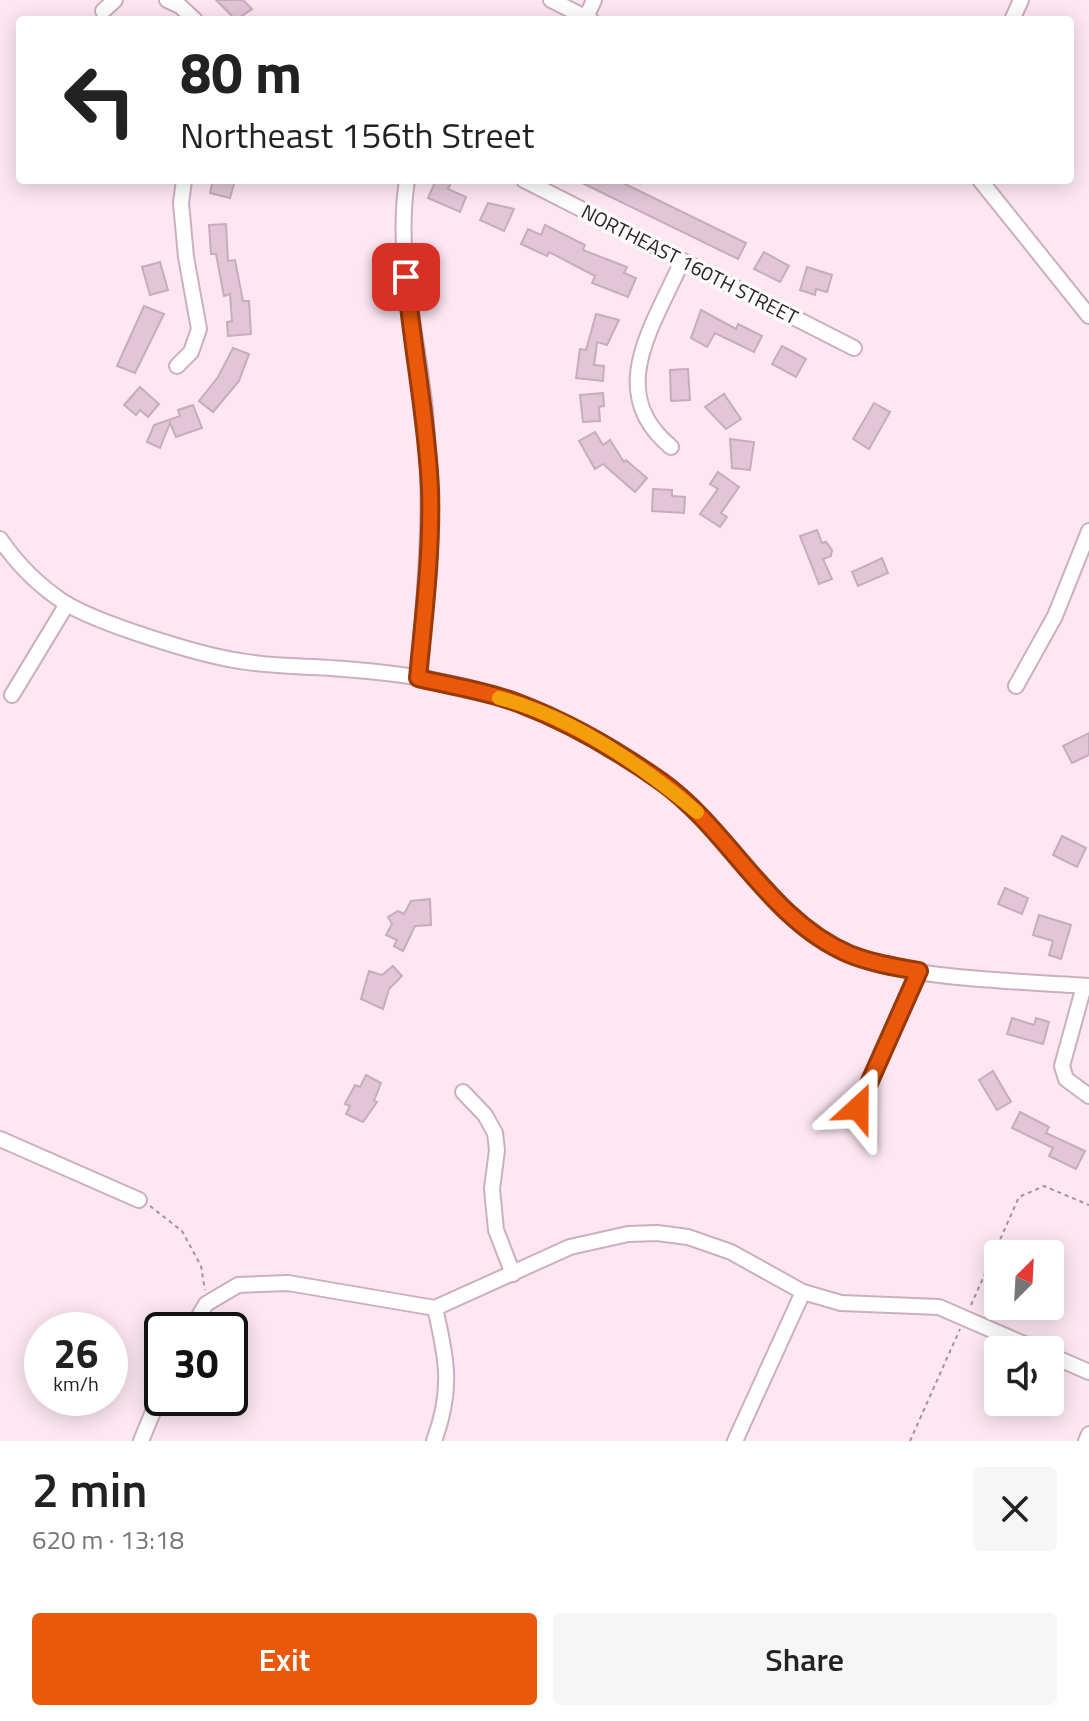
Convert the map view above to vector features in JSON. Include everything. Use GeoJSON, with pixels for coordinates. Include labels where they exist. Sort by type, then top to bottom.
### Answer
{"type":"FeatureCollection","features":[{"type":"Feature","properties":{"kind":"street"},"geometry":{"type":"LineString","coordinates":[[103,11],[115,0]]}},
{"type":"Feature","properties":{"kind":"street"},"geometry":{"type":"LineString","coordinates":[[167,0],[191,16]]}},
{"type":"Feature","properties":{"kind":"street"},"geometry":{"type":"LineString","coordinates":[[551,0],[582,16]]}},
{"type":"Feature","properties":{"kind":"street"},"geometry":{"type":"LineString","coordinates":[[177,366],[191,352],[199,329],[186,257],[181,203],[183,184]]}},
{"type":"Feature","properties":{"kind":"street"},"geometry":{"type":"LineString","coordinates":[[406,184],[401,216],[409,307],[424,407],[430,503],[418,678]]}},
{"type":"Feature","properties":{"kind":"street","name":"NORTHEAST 160TH STREET"},"geometry":{"type":"LineString","coordinates":[[532,184],[854,348]]}},
{"type":"Feature","properties":{"kind":"street"},"geometry":{"type":"LineString","coordinates":[[983,184],[1089,316]]}},
{"type":"Feature","properties":{"kind":"street"},"geometry":{"type":"LineString","coordinates":[[671,447],[650,430],[641,410],[636,372],[682,261]]}},
{"type":"Feature","properties":{"kind":"street"},"geometry":{"type":"LineString","coordinates":[[1016,686],[1055,616],[1089,531]]}},
{"type":"Feature","properties":{"kind":"street"},"geometry":{"type":"LineString","coordinates":[[0,539],[15,561],[67,604],[126,628],[238,661],[418,678],[516,702],[609,749],[662,783],[699,813],[773,897],[811,932],[847,953],[875,963],[919,971],[1086,986],[1062,1066],[1066,1079],[1089,1096]]}},
{"type":"Feature","properties":{"kind":"street"},"geometry":{"type":"LineString","coordinates":[[12,695],[67,604]]}},
{"type":"Feature","properties":{"kind":"street"},"geometry":{"type":"LineString","coordinates":[[858,1108],[919,971]]}},
{"type":"Feature","properties":{"kind":"street"},"geometry":{"type":"LineString","coordinates":[[463,1092],[485,1115],[495,1133],[497,1150],[492,1189],[496,1230],[513,1274]]}},
{"type":"Feature","properties":{"kind":"street"},"geometry":{"type":"LineString","coordinates":[[0,1139],[139,1200]]}},
{"type":"Feature","properties":{"kind":"street"},"geometry":{"type":"LineString","coordinates":[[203,1312],[211,1301],[238,1285],[288,1283],[435,1308],[570,1247],[628,1234],[657,1233],[688,1237],[731,1252],[803,1292],[841,1303],[939,1307],[1006,1336]]}},
{"type":"Feature","properties":{"kind":"street"},"geometry":{"type":"LineString","coordinates":[[735,1441],[803,1292]]}},
{"type":"Feature","properties":{"kind":"street"},"geometry":{"type":"LineString","coordinates":[[434,1441],[447,1407],[445,1352],[435,1308]]}},
{"type":"Feature","properties":{"kind":"street"},"geometry":{"type":"LineString","coordinates":[[1064,1361],[1089,1372]]}},
{"type":"Feature","properties":{"kind":"street"},"geometry":{"type":"LineString","coordinates":[[141,1441],[151,1416]]}},
{"type":"Feature","properties":{"kind":"street"},"geometry":{"type":"LineString","coordinates":[[1086,1441],[1089,1434]]}},
{"type":"Feature","properties":{"kind":"path"},"geometry":{"type":"LineString","coordinates":[[910,1441],[1019,1197],[1044,1186],[1089,1205]]}},
{"type":"Feature","properties":{"kind":"path"},"geometry":{"type":"LineString","coordinates":[[139,1200],[164,1214],[182,1231],[201,1266],[201,1278],[211,1301]]}},
{"type":"Feature","properties":{"kind":"building"},"geometry":{"type":"Polygon","coordinates":[[[216,0],[243,0],[252,9],[242,16],[232,16],[216,0]]]}},
{"type":"Feature","properties":{"kind":"building"},"geometry":{"type":"Polygon","coordinates":[[[212,184],[234,184],[230,198],[210,193],[212,184]]]}},
{"type":"Feature","properties":{"kind":"building"},"geometry":{"type":"Polygon","coordinates":[[[434,184],[450,184],[448,189],[466,197],[460,212],[428,198],[434,184]]]}},
{"type":"Feature","properties":{"kind":"building"},"geometry":{"type":"Polygon","coordinates":[[[584,184],[625,184],[746,243],[738,259],[584,184]]]}},
{"type":"Feature","properties":{"kind":"building"},"geometry":{"type":"Polygon","coordinates":[[[488,203],[514,209],[504,231],[480,220],[488,203]]]}},
{"type":"Feature","properties":{"kind":"building"},"geometry":{"type":"Polygon","coordinates":[[[226,224],[228,261],[235,260],[243,301],[249,301],[251,334],[228,336],[227,322],[232,321],[230,294],[224,296],[216,254],[211,254],[209,225],[226,224]]]}},
{"type":"Feature","properties":{"kind":"building"},"geometry":{"type":"Polygon","coordinates":[[[545,225],[585,245],[583,250],[627,267],[624,273],[636,278],[628,297],[592,283],[595,276],[549,252],[547,256],[521,244],[528,229],[541,235],[545,225]]]}},
{"type":"Feature","properties":{"kind":"building"},"geometry":{"type":"Polygon","coordinates":[[[764,252],[789,266],[780,282],[754,269],[764,252]]]}},
{"type":"Feature","properties":{"kind":"building"},"geometry":{"type":"Polygon","coordinates":[[[160,262],[168,290],[150,295],[142,267],[160,262]]]}},
{"type":"Feature","properties":{"kind":"building"},"geometry":{"type":"Polygon","coordinates":[[[807,267],[832,275],[827,292],[816,289],[815,295],[800,290],[807,267]]]}},
{"type":"Feature","properties":{"kind":"building"},"geometry":{"type":"Polygon","coordinates":[[[144,306],[164,314],[135,373],[117,366],[144,306]]]}},
{"type":"Feature","properties":{"kind":"building"},"geometry":{"type":"Polygon","coordinates":[[[701,310],[736,329],[738,324],[762,336],[754,352],[715,333],[707,347],[691,338],[701,310]]]}},
{"type":"Feature","properties":{"kind":"building"},"geometry":{"type":"Polygon","coordinates":[[[596,314],[619,320],[607,345],[597,342],[594,365],[604,366],[603,381],[576,378],[580,349],[586,350],[596,314]]]}},
{"type":"Feature","properties":{"kind":"building"},"geometry":{"type":"Polygon","coordinates":[[[782,346],[806,359],[796,377],[772,364],[782,346]]]}},
{"type":"Feature","properties":{"kind":"building"},"geometry":{"type":"Polygon","coordinates":[[[233,348],[249,354],[239,381],[213,412],[199,401],[218,377],[233,348]]]}},
{"type":"Feature","properties":{"kind":"building"},"geometry":{"type":"Polygon","coordinates":[[[688,369],[690,400],[671,401],[670,370],[688,369]]]}},
{"type":"Feature","properties":{"kind":"building"},"geometry":{"type":"Polygon","coordinates":[[[140,387],[159,404],[148,417],[140,410],[136,415],[124,405],[140,387]]]}},
{"type":"Feature","properties":{"kind":"building"},"geometry":{"type":"Polygon","coordinates":[[[603,393],[604,406],[599,407],[600,421],[583,422],[580,395],[603,393]]]}},
{"type":"Feature","properties":{"kind":"building"},"geometry":{"type":"Polygon","coordinates":[[[724,394],[741,419],[726,429],[705,407],[724,394]]]}},
{"type":"Feature","properties":{"kind":"building"},"geometry":{"type":"Polygon","coordinates":[[[874,403],[890,412],[869,449],[853,439],[874,403]]]}},
{"type":"Feature","properties":{"kind":"building"},"geometry":{"type":"Polygon","coordinates":[[[193,405],[202,428],[176,437],[170,423],[160,448],[147,442],[154,425],[180,416],[178,410],[193,405]]]}},
{"type":"Feature","properties":{"kind":"building"},"geometry":{"type":"Polygon","coordinates":[[[595,432],[603,445],[610,440],[624,462],[626,460],[647,478],[635,492],[603,464],[595,469],[579,441],[595,432]]]}},
{"type":"Feature","properties":{"kind":"building"},"geometry":{"type":"Polygon","coordinates":[[[730,439],[754,442],[750,470],[732,468],[730,439]]]}},
{"type":"Feature","properties":{"kind":"building"},"geometry":{"type":"Polygon","coordinates":[[[718,472],[739,487],[721,513],[727,517],[720,527],[700,514],[718,489],[710,484],[718,472]]]}},
{"type":"Feature","properties":{"kind":"building"},"geometry":{"type":"Polygon","coordinates":[[[653,489],[672,490],[672,496],[685,497],[684,513],[652,511],[653,489]]]}},
{"type":"Feature","properties":{"kind":"building"},"geometry":{"type":"Polygon","coordinates":[[[817,530],[822,543],[826,542],[832,550],[831,556],[823,559],[832,579],[819,584],[800,536],[817,530]]]}},
{"type":"Feature","properties":{"kind":"building"},"geometry":{"type":"Polygon","coordinates":[[[882,558],[888,573],[858,586],[852,572],[882,558]]]}},
{"type":"Feature","properties":{"kind":"building"},"geometry":{"type":"Polygon","coordinates":[[[1089,733],[1089,755],[1072,763],[1063,746],[1089,733]]]}},
{"type":"Feature","properties":{"kind":"building"},"geometry":{"type":"Polygon","coordinates":[[[1062,836],[1086,848],[1077,867],[1053,855],[1062,836]]]}},
{"type":"Feature","properties":{"kind":"building"},"geometry":{"type":"Polygon","coordinates":[[[1005,888],[1028,898],[1022,914],[998,904],[1005,888]]]}},
{"type":"Feature","properties":{"kind":"building"},"geometry":{"type":"Polygon","coordinates":[[[430,899],[431,925],[415,926],[403,951],[394,946],[397,940],[386,935],[392,924],[388,917],[398,911],[404,914],[411,901],[430,899]]]}},
{"type":"Feature","properties":{"kind":"building"},"geometry":{"type":"Polygon","coordinates":[[[1039,915],[1071,925],[1061,959],[1049,955],[1053,941],[1033,935],[1039,915]]]}},
{"type":"Feature","properties":{"kind":"building"},"geometry":{"type":"Polygon","coordinates":[[[393,966],[402,976],[389,989],[383,1009],[361,999],[369,971],[382,975],[393,966]]]}},
{"type":"Feature","properties":{"kind":"building"},"geometry":{"type":"Polygon","coordinates":[[[1012,1018],[1034,1025],[1036,1018],[1049,1022],[1043,1044],[1007,1034],[1012,1018]]]}},
{"type":"Feature","properties":{"kind":"building"},"geometry":{"type":"Polygon","coordinates":[[[993,1071],[1011,1102],[997,1110],[979,1080],[993,1071]]]}},
{"type":"Feature","properties":{"kind":"building"},"geometry":{"type":"Polygon","coordinates":[[[366,1075],[381,1083],[374,1101],[377,1102],[363,1122],[346,1114],[350,1106],[345,1104],[355,1085],[360,1087],[366,1075]]]}},
{"type":"Feature","properties":{"kind":"building"},"geometry":{"type":"Polygon","coordinates":[[[1020,1112],[1049,1127],[1046,1133],[1085,1151],[1076,1169],[1049,1156],[1053,1148],[1012,1128],[1020,1112]]]}},
{"type":"Feature","properties":{"kind":"slow traffic"},"geometry":{"type":"LineString","coordinates":[[499,698],[551,717],[585,735],[662,783],[697,812]]}},
{"type":"Feature","properties":{"kind":"route"},"geometry":{"type":"LineString","coordinates":[[406,277],[424,407],[430,488],[431,531],[418,678],[516,702],[551,717],[621,756],[699,813],[773,897],[811,932],[847,953],[875,963],[919,971],[858,1108]]}}]}
